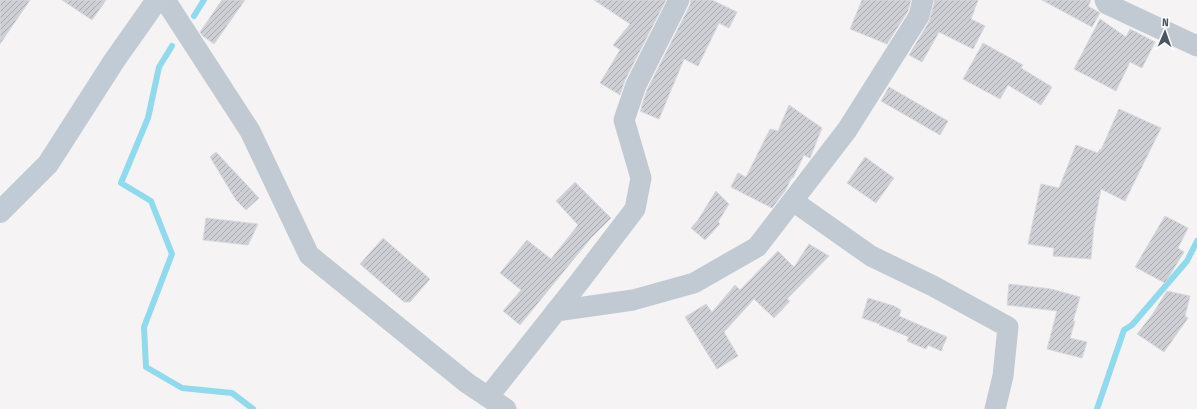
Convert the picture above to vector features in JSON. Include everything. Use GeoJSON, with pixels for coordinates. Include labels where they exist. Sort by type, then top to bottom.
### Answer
{"type":"FeatureCollection","features":[{"type":"Feature","properties":{"kind":"main road"},"geometry":{"type":"LineString","coordinates":[[0,212],[48,164],[114,61],[157,0]]}},
{"type":"Feature","properties":{"kind":"street"},"geometry":{"type":"LineString","coordinates":[[165,0],[250,132],[309,255],[467,383],[506,409]]}},
{"type":"Feature","properties":{"kind":"street"},"geometry":{"type":"LineString","coordinates":[[488,396],[635,210],[641,178],[624,120],[636,85],[679,0]]}},
{"type":"Feature","properties":{"kind":"street"},"geometry":{"type":"LineString","coordinates":[[556,311],[633,300],[694,283],[758,247],[847,130],[919,16],[923,0]]}},
{"type":"Feature","properties":{"kind":"street"},"geometry":{"type":"LineString","coordinates":[[1105,0],[1107,4],[1197,46]]}},
{"type":"Feature","properties":{"kind":"street"},"geometry":{"type":"LineString","coordinates":[[793,201],[871,256],[933,286],[1008,327],[1003,376],[995,409]]}},
{"type":"Feature","properties":{"kind":"building"},"geometry":{"type":"Polygon","coordinates":[[[0,0],[30,0],[0,44],[0,0]]]}},
{"type":"Feature","properties":{"kind":"building"},"geometry":{"type":"Polygon","coordinates":[[[62,0],[106,0],[92,20],[62,0]]]}},
{"type":"Feature","properties":{"kind":"building"},"geometry":{"type":"Polygon","coordinates":[[[222,0],[245,0],[214,44],[200,32],[222,0]]]}},
{"type":"Feature","properties":{"kind":"building"},"geometry":{"type":"Polygon","coordinates":[[[594,0],[666,0],[625,80],[620,95],[600,83],[620,50],[613,45],[630,24],[594,0]]]}},
{"type":"Feature","properties":{"kind":"building"},"geometry":{"type":"Polygon","coordinates":[[[691,0],[712,0],[737,12],[729,28],[719,23],[698,66],[684,59],[659,119],[640,111],[647,90],[690,5],[691,0]]]}},
{"type":"Feature","properties":{"kind":"building"},"geometry":{"type":"Polygon","coordinates":[[[862,0],[911,0],[908,11],[887,44],[850,29],[862,0]]]}},
{"type":"Feature","properties":{"kind":"building"},"geometry":{"type":"Polygon","coordinates":[[[935,0],[978,0],[971,19],[985,26],[973,49],[939,32],[922,62],[909,55],[929,22],[935,0]]]}},
{"type":"Feature","properties":{"kind":"building"},"geometry":{"type":"Polygon","coordinates":[[[1042,0],[1091,0],[1088,6],[1100,13],[1092,27],[1042,0]]]}},
{"type":"Feature","properties":{"kind":"building"},"geometry":{"type":"Polygon","coordinates":[[[1100,19],[1126,37],[1130,29],[1155,42],[1142,68],[1130,62],[1116,91],[1074,69],[1100,19]]]}},
{"type":"Feature","properties":{"kind":"building"},"geometry":{"type":"Polygon","coordinates":[[[983,43],[1023,65],[1021,68],[1052,87],[1041,105],[1008,85],[1000,99],[963,79],[983,43]]]}},
{"type":"Feature","properties":{"kind":"building"},"geometry":{"type":"Polygon","coordinates":[[[889,87],[948,121],[940,135],[881,101],[889,87]]]}},
{"type":"Feature","properties":{"kind":"building"},"geometry":{"type":"Polygon","coordinates":[[[789,105],[822,128],[810,158],[804,155],[793,178],[792,177],[785,191],[772,208],[731,187],[738,173],[746,177],[770,129],[778,131],[789,105]]]}},
{"type":"Feature","properties":{"kind":"building"},"geometry":{"type":"Polygon","coordinates":[[[1119,109],[1161,128],[1125,201],[1101,189],[1094,226],[1091,259],[1053,256],[1054,248],[1028,244],[1041,184],[1059,188],[1076,145],[1098,153],[1100,149],[1101,150],[1119,109]]]}},
{"type":"Feature","properties":{"kind":"building"},"geometry":{"type":"Polygon","coordinates":[[[216,152],[259,198],[246,210],[236,200],[210,157],[216,152]]]}},
{"type":"Feature","properties":{"kind":"building"},"geometry":{"type":"Polygon","coordinates":[[[865,157],[894,178],[876,203],[847,183],[865,157]]]}},
{"type":"Feature","properties":{"kind":"building"},"geometry":{"type":"Polygon","coordinates":[[[575,182],[611,218],[591,238],[520,325],[503,311],[521,290],[500,273],[527,240],[551,259],[578,225],[556,201],[575,182]]]}},
{"type":"Feature","properties":{"kind":"building"},"geometry":{"type":"Polygon","coordinates":[[[716,191],[729,204],[718,222],[720,224],[705,240],[691,228],[698,220],[716,191]]]}},
{"type":"Feature","properties":{"kind":"building"},"geometry":{"type":"Polygon","coordinates":[[[1165,216],[1188,228],[1178,248],[1184,252],[1165,283],[1135,267],[1165,216]]]}},
{"type":"Feature","properties":{"kind":"building"},"geometry":{"type":"Polygon","coordinates":[[[206,218],[258,224],[248,245],[203,240],[206,218]]]}},
{"type":"Feature","properties":{"kind":"building"},"geometry":{"type":"Polygon","coordinates":[[[383,238],[430,279],[410,302],[404,302],[360,264],[383,238]]]}},
{"type":"Feature","properties":{"kind":"building"},"geometry":{"type":"Polygon","coordinates":[[[809,244],[829,256],[787,299],[790,301],[774,318],[754,299],[724,332],[738,356],[717,369],[685,317],[706,304],[712,312],[735,285],[740,290],[778,251],[794,267],[809,244]]]}},
{"type":"Feature","properties":{"kind":"building"},"geometry":{"type":"Polygon","coordinates":[[[1009,284],[1051,289],[1080,297],[1070,338],[1087,342],[1082,358],[1047,349],[1057,311],[1007,305],[1009,284]]]}},
{"type":"Feature","properties":{"kind":"building"},"geometry":{"type":"Polygon","coordinates":[[[1167,291],[1190,296],[1185,316],[1188,318],[1164,352],[1137,334],[1152,315],[1167,291]]]}},
{"type":"Feature","properties":{"kind":"building"},"geometry":{"type":"Polygon","coordinates":[[[868,298],[894,306],[901,310],[899,316],[947,337],[941,351],[928,345],[926,349],[907,341],[909,337],[862,318],[868,298]]]}},
{"type":"Feature","properties":{"kind":"waterway"},"geometry":{"type":"LineString","coordinates":[[194,16],[204,0]]}},
{"type":"Feature","properties":{"kind":"waterway"},"geometry":{"type":"LineString","coordinates":[[172,46],[159,67],[148,118],[121,183],[151,201],[172,254],[144,327],[146,367],[182,388],[232,393],[253,409]]}},
{"type":"Feature","properties":{"kind":"waterway"},"geometry":{"type":"LineString","coordinates":[[1097,409],[1124,330],[1132,325],[1187,261],[1197,241]]}}]}
